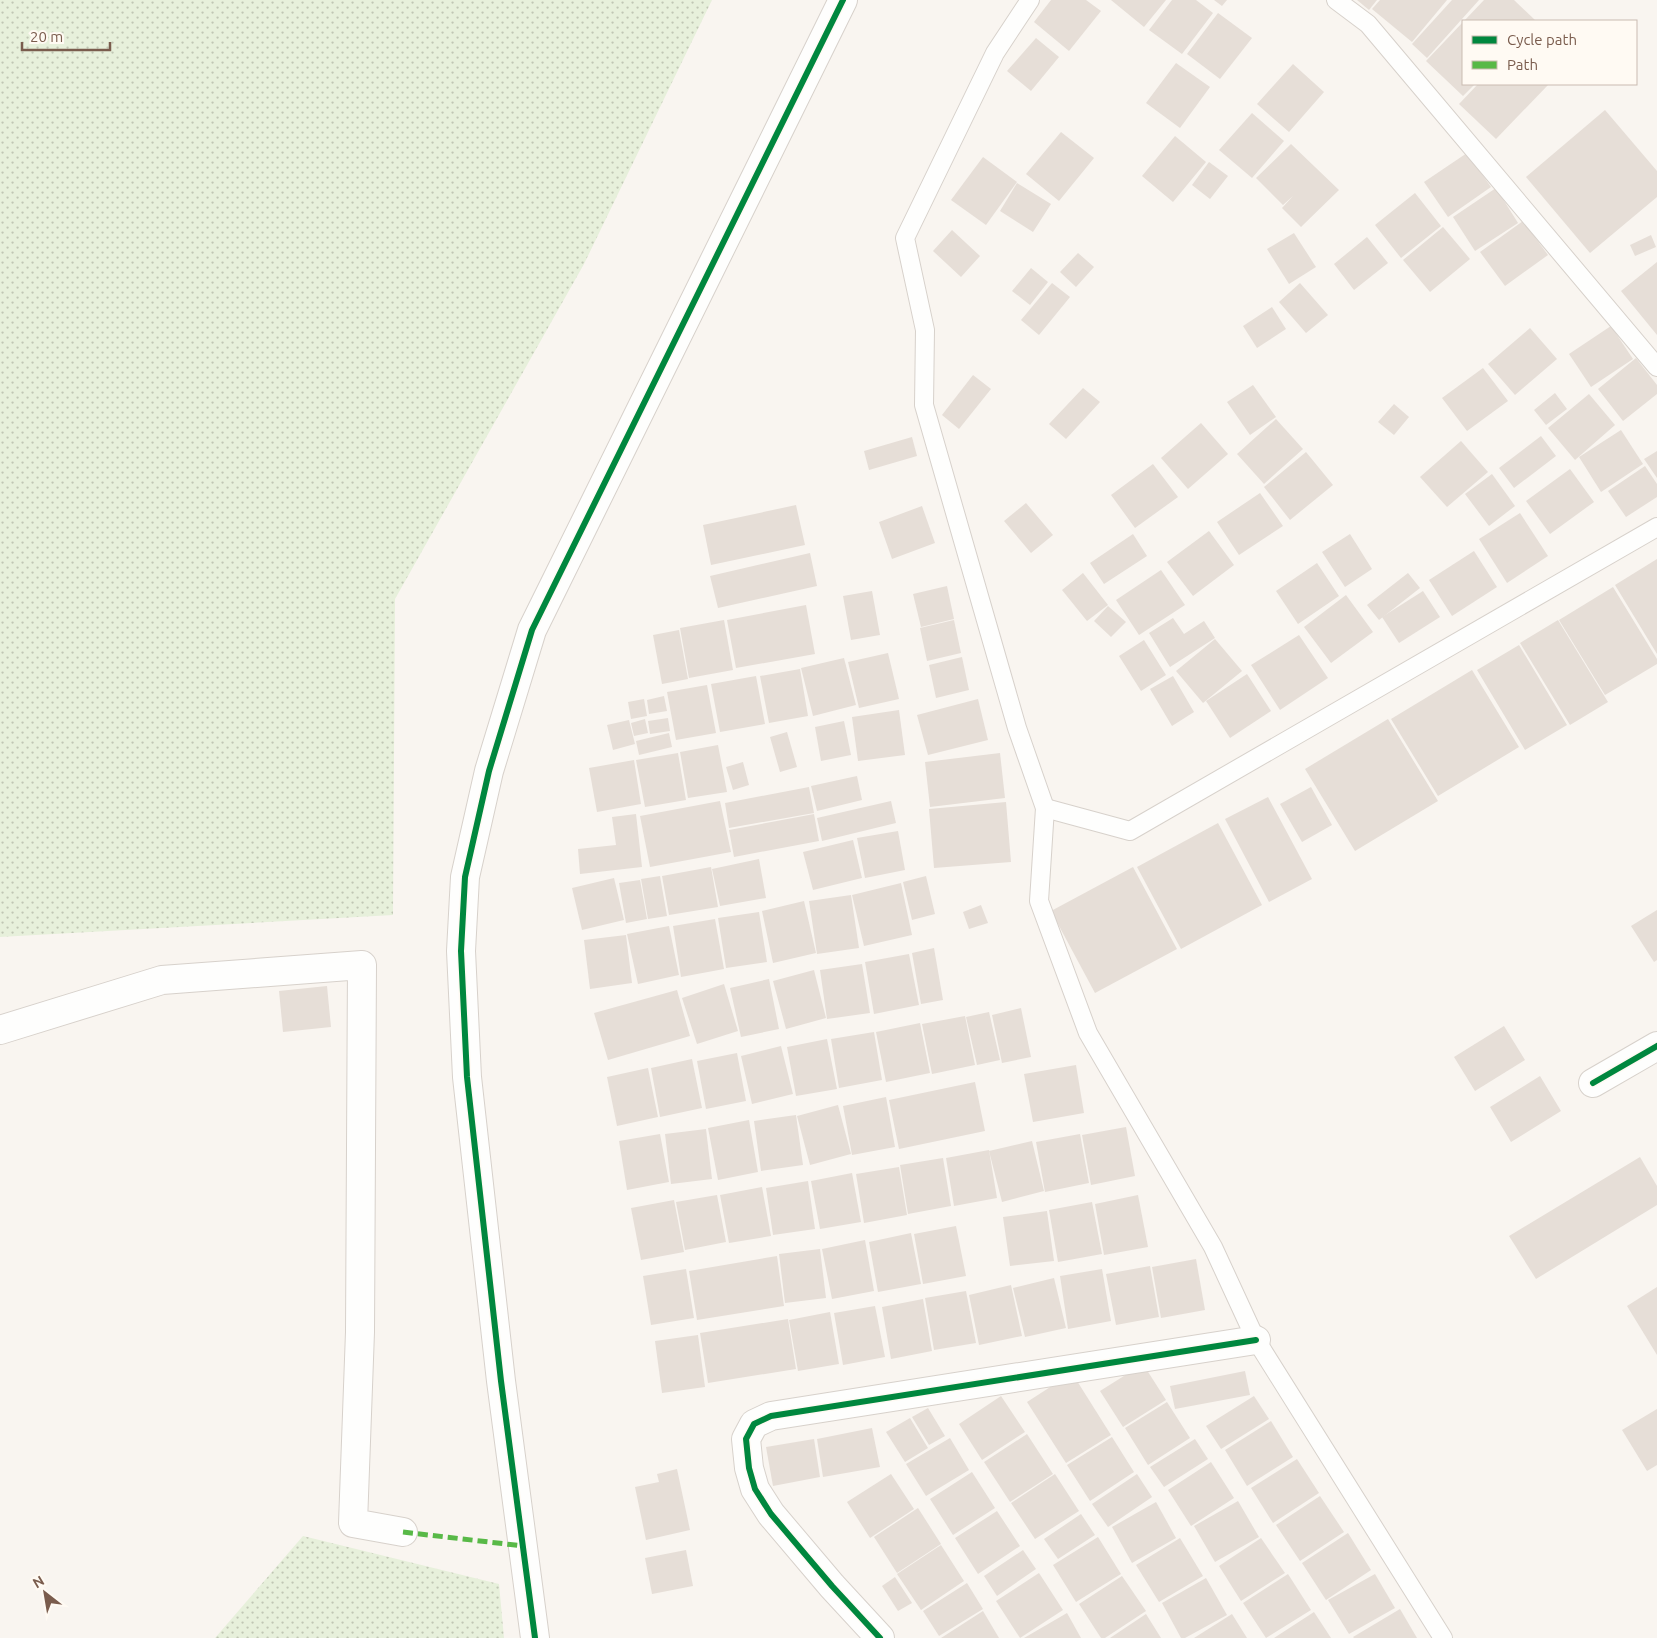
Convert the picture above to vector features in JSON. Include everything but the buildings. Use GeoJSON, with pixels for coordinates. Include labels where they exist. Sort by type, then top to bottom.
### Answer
{"type":"FeatureCollection","features":[{"type":"Feature","properties":{"kind":"street"},"geometry":{"type":"LineString","coordinates":[[535,1638],[501,1381],[467,1077],[461,952],[465,876],[489,771],[532,630],[843,0]]}},
{"type":"Feature","properties":{"kind":"street"},"geometry":{"type":"LineString","coordinates":[[0,1030],[162,980],[362,965],[360,1332],[353,1523],[403,1532]]}},
{"type":"Feature","properties":{"kind":"street"},"geometry":{"type":"LineString","coordinates":[[1593,1083],[1657,1046]]}},
{"type":"Feature","properties":{"kind":"street"},"geometry":{"type":"LineString","coordinates":[[880,1638],[832,1586],[771,1514],[755,1489],[749,1468],[746,1439],[754,1424],[771,1416],[1256,1340]]}},
{"type":"Feature","properties":{"kind":"lane"},"geometry":{"type":"LineString","coordinates":[[1030,0],[995,53],[905,238],[925,330],[924,404],[1017,728],[1045,808],[1039,901],[1088,1033],[1213,1247],[1256,1340],[1443,1638]]}},
{"type":"Feature","properties":{"kind":"lane"},"geometry":{"type":"LineString","coordinates":[[1336,0],[1368,24],[1657,367]]}},
{"type":"Feature","properties":{"kind":"lane"},"geometry":{"type":"LineString","coordinates":[[1045,808],[1130,831],[1657,527]]}},
{"type":"Feature","properties":{"kind":"green space"},"geometry":{"type":"Polygon","coordinates":[[[0,0],[712,0],[584,264],[395,599],[393,915],[0,937],[0,0]]]}},
{"type":"Feature","properties":{"kind":"green space"},"geometry":{"type":"Polygon","coordinates":[[[303,1536],[499,1584],[504,1638],[215,1638],[303,1536]]]}},
{"type":"Feature","properties":{"kind":"marked path"},"geometry":{"type":"LineString","coordinates":[[403,1532],[523,1546]]}},
{"type":"Feature","properties":{"kind":"cycle path"},"geometry":{"type":"LineString","coordinates":[[535,1638],[501,1381],[467,1077],[461,951],[465,877],[489,771],[532,630],[843,0]]}},
{"type":"Feature","properties":{"kind":"cycle path"},"geometry":{"type":"LineString","coordinates":[[1593,1083],[1657,1046]]}},
{"type":"Feature","properties":{"kind":"cycle path"},"geometry":{"type":"LineString","coordinates":[[880,1638],[832,1586],[771,1514],[755,1489],[749,1468],[746,1439],[754,1424],[771,1416],[1256,1340]]}}]}
